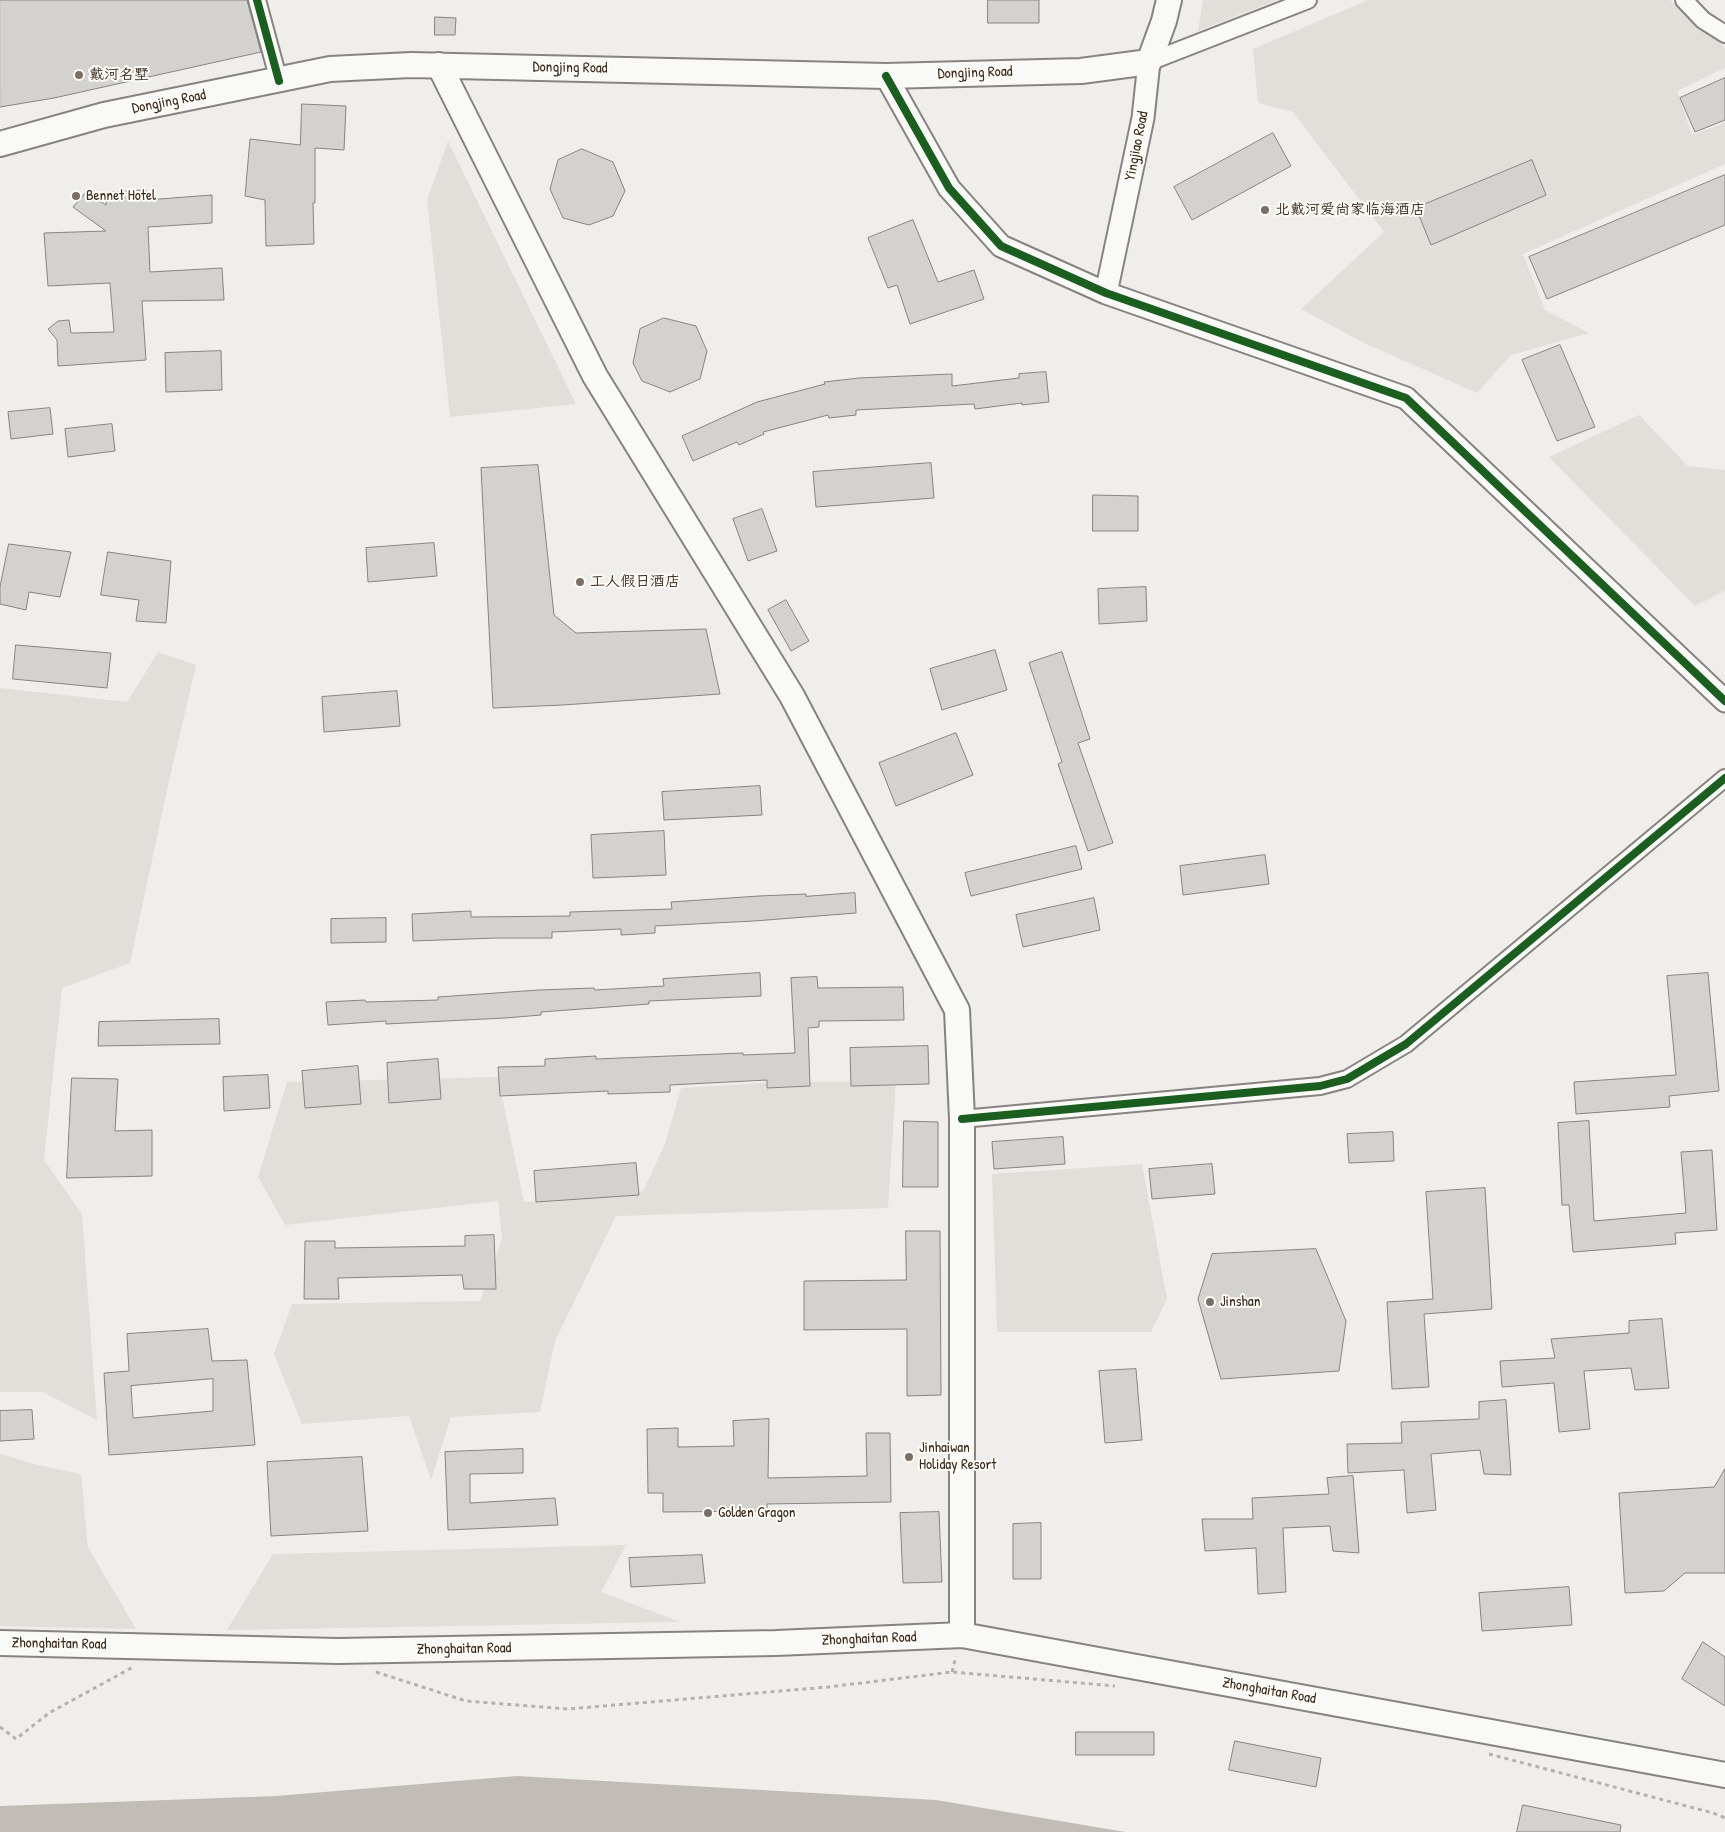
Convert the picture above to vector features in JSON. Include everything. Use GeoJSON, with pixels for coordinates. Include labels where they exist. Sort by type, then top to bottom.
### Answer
{"type":"FeatureCollection","features":[{"type":"Feature","properties":{"kind":"main road","name":"Yingjiao Road"},"geometry":{"type":"LineString","coordinates":[[1149,62],[1164,21],[1169,0]]}},
{"type":"Feature","properties":{"kind":"main road","name":"Dongjing Road"},"geometry":{"type":"LineString","coordinates":[[0,144],[104,115],[279,81],[330,69],[411,65],[886,76],[1081,71],[1149,62]]}},
{"type":"Feature","properties":{"kind":"main road"},"geometry":{"type":"LineString","coordinates":[[439,66],[595,376],[792,696],[957,1010],[962,1119],[962,1635]]}},
{"type":"Feature","properties":{"kind":"main road","name":"Zhonghaitan Road"},"geometry":{"type":"LineString","coordinates":[[0,1643],[338,1651],[776,1643],[962,1635],[1725,1775]]}},
{"type":"Feature","properties":{"kind":"street"},"geometry":{"type":"LineString","coordinates":[[257,0],[279,81]]}},
{"type":"Feature","properties":{"kind":"street"},"geometry":{"type":"LineString","coordinates":[[1149,62],[1308,0]]}},
{"type":"Feature","properties":{"kind":"street"},"geometry":{"type":"LineString","coordinates":[[1684,0],[1703,20],[1725,34]]}},
{"type":"Feature","properties":{"kind":"street","name":"Yingjiao Road"},"geometry":{"type":"LineString","coordinates":[[1106,293],[1143,118],[1149,62]]}},
{"type":"Feature","properties":{"kind":"street"},"geometry":{"type":"LineString","coordinates":[[886,76],[949,188],[1001,246],[1106,293],[1406,398],[1725,701]]}},
{"type":"Feature","properties":{"kind":"street"},"geometry":{"type":"LineString","coordinates":[[962,1119],[1320,1086],[1347,1079],[1406,1044],[1725,778]]}},
{"type":"Feature","properties":{"kind":"path"},"geometry":{"type":"LineString","coordinates":[[0,1727],[16,1739],[49,1713],[134,1666]]}},
{"type":"Feature","properties":{"kind":"path"},"geometry":{"type":"LineString","coordinates":[[369,1670],[466,1701],[568,1709],[828,1688],[952,1672],[1118,1686]]}},
{"type":"Feature","properties":{"kind":"path"},"geometry":{"type":"LineString","coordinates":[[1486,1754],[1713,1813],[1725,1818]]}},
{"type":"Feature","properties":{"kind":"shaded area"},"geometry":{"type":"Polygon","coordinates":[[[1203,0],[1277,0],[1198,31],[1203,0]]]}},
{"type":"Feature","properties":{"kind":"shaded area"},"geometry":{"type":"Polygon","coordinates":[[[1368,0],[1670,0],[1725,48],[1725,68],[1677,91],[1692,135],[1725,123],[1725,164],[1523,254],[1545,310],[1589,333],[1511,355],[1477,393],[1364,343],[1301,309],[1384,232],[1293,112],[1258,103],[1253,49],[1368,0]]]}},
{"type":"Feature","properties":{"kind":"shaded area"},"geometry":{"type":"Polygon","coordinates":[[[448,141],[576,404],[450,417],[427,200],[448,141]]]}},
{"type":"Feature","properties":{"kind":"shaded area"},"geometry":{"type":"Polygon","coordinates":[[[1639,415],[1688,466],[1725,470],[1725,591],[1695,606],[1549,457],[1639,415]]]}},
{"type":"Feature","properties":{"kind":"shaded area"},"geometry":{"type":"Polygon","coordinates":[[[158,652],[196,665],[130,963],[62,988],[44,1160],[82,1214],[97,1420],[43,1392],[0,1392],[0,688],[127,702],[158,652]]]}},
{"type":"Feature","properties":{"kind":"shaded area"},"geometry":{"type":"Polygon","coordinates":[[[498,1077],[524,1202],[643,1191],[665,1144],[681,1088],[781,1082],[896,1081],[888,1208],[616,1216],[555,1341],[540,1412],[451,1417],[431,1480],[409,1416],[302,1424],[274,1354],[292,1304],[480,1301],[502,1239],[498,1201],[285,1225],[258,1177],[287,1082],[498,1077]]]}},
{"type":"Feature","properties":{"kind":"shaded area"},"geometry":{"type":"Polygon","coordinates":[[[1142,1164],[1167,1299],[1151,1332],[997,1332],[992,1174],[1142,1164]]]}},
{"type":"Feature","properties":{"kind":"shaded area"},"geometry":{"type":"Polygon","coordinates":[[[0,1454],[38,1465],[81,1474],[88,1547],[136,1629],[0,1626],[0,1454]]]}},
{"type":"Feature","properties":{"kind":"shaded area"},"geometry":{"type":"Polygon","coordinates":[[[626,1545],[601,1592],[680,1622],[227,1630],[273,1554],[626,1545]]]}},
{"type":"Feature","properties":{"kind":"shaded area"},"geometry":{"type":"Polygon","coordinates":[[[517,1776],[936,1800],[1125,1832],[0,1832],[0,1806],[276,1796],[517,1776]]]}},
{"type":"Feature","properties":{"kind":"building","name":"戴河名墅"},"geometry":{"type":"Polygon","coordinates":[[[0,0],[247,0],[261,52],[54,98],[0,107],[0,0]]]}},
{"type":"Feature","properties":{"kind":"building"},"geometry":{"type":"Polygon","coordinates":[[[988,0],[1039,0],[1039,23],[988,23],[988,0]]]}},
{"type":"Feature","properties":{"kind":"building"},"geometry":{"type":"Polygon","coordinates":[[[435,17],[456,18],[455,35],[435,35],[435,17]]]}},
{"type":"Feature","properties":{"kind":"building"},"geometry":{"type":"Polygon","coordinates":[[[1725,78],[1725,120],[1695,132],[1680,98],[1725,78]]]}},
{"type":"Feature","properties":{"kind":"building"},"geometry":{"type":"Polygon","coordinates":[[[302,104],[346,106],[344,150],[315,148],[314,244],[266,246],[265,200],[245,196],[250,139],[300,145],[302,104]]]}},
{"type":"Feature","properties":{"kind":"building"},"geometry":{"type":"Polygon","coordinates":[[[1273,133],[1291,166],[1192,220],[1174,187],[1273,133]]]}},
{"type":"Feature","properties":{"kind":"building"},"geometry":{"type":"Polygon","coordinates":[[[582,149],[613,162],[625,191],[613,216],[589,225],[563,218],[550,189],[558,160],[582,149]]]}},
{"type":"Feature","properties":{"kind":"building"},"geometry":{"type":"Polygon","coordinates":[[[1532,160],[1546,195],[1431,245],[1416,208],[1532,160]]]}},
{"type":"Feature","properties":{"kind":"building"},"geometry":{"type":"Polygon","coordinates":[[[1725,175],[1725,225],[1547,299],[1529,257],[1725,175]]]}},
{"type":"Feature","properties":{"kind":"building"},"geometry":{"type":"Polygon","coordinates":[[[146,190],[146,200],[212,195],[212,223],[148,227],[150,272],[222,268],[224,300],[142,301],[146,360],[58,366],[57,340],[48,329],[58,321],[69,320],[71,333],[114,332],[110,283],[48,286],[44,233],[106,231],[73,207],[86,192],[106,205],[107,193],[146,190]]]}},
{"type":"Feature","properties":{"kind":"building"},"geometry":{"type":"Polygon","coordinates":[[[913,220],[938,282],[974,270],[984,299],[910,324],[897,285],[888,288],[868,238],[913,220]]]}},
{"type":"Feature","properties":{"kind":"building"},"geometry":{"type":"Polygon","coordinates":[[[664,318],[696,326],[707,351],[700,379],[670,392],[642,381],[633,363],[640,329],[664,318]]]}},
{"type":"Feature","properties":{"kind":"building"},"geometry":{"type":"Polygon","coordinates":[[[1560,345],[1595,427],[1557,441],[1522,360],[1560,345]]]}},
{"type":"Feature","properties":{"kind":"building"},"geometry":{"type":"Polygon","coordinates":[[[221,351],[222,390],[166,392],[165,353],[221,351]]]}},
{"type":"Feature","properties":{"kind":"building"},"geometry":{"type":"Polygon","coordinates":[[[1046,372],[1049,402],[1022,405],[1022,403],[975,409],[974,404],[856,410],[856,415],[829,418],[828,415],[763,432],[764,434],[739,445],[737,442],[693,461],[682,436],[757,402],[825,384],[824,382],[859,378],[952,374],[952,386],[1019,378],[1019,374],[1046,372]]]}},
{"type":"Feature","properties":{"kind":"building"},"geometry":{"type":"Polygon","coordinates":[[[50,408],[53,434],[11,439],[8,412],[50,408]]]}},
{"type":"Feature","properties":{"kind":"building"},"geometry":{"type":"Polygon","coordinates":[[[112,424],[115,451],[68,457],[65,429],[112,424]]]}},
{"type":"Feature","properties":{"kind":"building"},"geometry":{"type":"Polygon","coordinates":[[[931,463],[934,498],[816,507],[813,472],[931,463]]]}},
{"type":"Feature","properties":{"kind":"building"},"geometry":{"type":"Polygon","coordinates":[[[538,465],[554,615],[576,633],[706,629],[720,694],[493,708],[481,468],[538,465]]]}},
{"type":"Feature","properties":{"kind":"building"},"geometry":{"type":"Polygon","coordinates":[[[1093,495],[1138,496],[1138,531],[1093,531],[1093,495]]]}},
{"type":"Feature","properties":{"kind":"building"},"geometry":{"type":"Polygon","coordinates":[[[762,509],[777,551],[748,561],[733,519],[762,509]]]}},
{"type":"Feature","properties":{"kind":"building"},"geometry":{"type":"Polygon","coordinates":[[[434,543],[437,576],[368,582],[366,548],[434,543]]]}},
{"type":"Feature","properties":{"kind":"building"},"geometry":{"type":"Polygon","coordinates":[[[9,544],[71,552],[60,597],[29,592],[26,610],[0,604],[0,587],[9,544]]]}},
{"type":"Feature","properties":{"kind":"building"},"geometry":{"type":"Polygon","coordinates":[[[108,552],[171,561],[166,623],[136,621],[139,600],[101,595],[108,552]]]}},
{"type":"Feature","properties":{"kind":"building"},"geometry":{"type":"Polygon","coordinates":[[[1146,587],[1147,621],[1099,624],[1098,589],[1146,587]]]}},
{"type":"Feature","properties":{"kind":"building"},"geometry":{"type":"Polygon","coordinates":[[[786,600],[809,641],[791,651],[768,610],[786,600]]]}},
{"type":"Feature","properties":{"kind":"building"},"geometry":{"type":"Polygon","coordinates":[[[16,645],[111,653],[107,688],[13,679],[16,645]]]}},
{"type":"Feature","properties":{"kind":"building"},"geometry":{"type":"Polygon","coordinates":[[[995,650],[1007,690],[942,710],[930,669],[995,650]]]}},
{"type":"Feature","properties":{"kind":"building"},"geometry":{"type":"Polygon","coordinates":[[[1062,652],[1090,739],[1078,743],[1113,843],[1088,851],[1058,764],[1062,762],[1029,663],[1062,652]]]}},
{"type":"Feature","properties":{"kind":"building"},"geometry":{"type":"Polygon","coordinates":[[[397,691],[400,726],[324,732],[322,697],[397,691]]]}},
{"type":"Feature","properties":{"kind":"building"},"geometry":{"type":"Polygon","coordinates":[[[956,733],[973,775],[896,806],[879,763],[956,733]]]}},
{"type":"Feature","properties":{"kind":"building"},"geometry":{"type":"Polygon","coordinates":[[[760,786],[762,815],[664,820],[662,792],[760,786]]]}},
{"type":"Feature","properties":{"kind":"building"},"geometry":{"type":"Polygon","coordinates":[[[664,831],[666,875],[593,878],[591,835],[664,831]]]}},
{"type":"Feature","properties":{"kind":"building"},"geometry":{"type":"Polygon","coordinates":[[[1076,846],[1082,869],[971,896],[965,873],[1076,846]]]}},
{"type":"Feature","properties":{"kind":"building"},"geometry":{"type":"Polygon","coordinates":[[[1265,855],[1269,884],[1183,895],[1180,866],[1265,855]]]}},
{"type":"Feature","properties":{"kind":"building"},"geometry":{"type":"Polygon","coordinates":[[[855,893],[856,913],[655,926],[655,933],[621,935],[621,929],[552,932],[552,938],[413,941],[412,914],[471,911],[471,917],[570,916],[570,912],[672,909],[671,902],[759,896],[855,893]]]}},
{"type":"Feature","properties":{"kind":"building"},"geometry":{"type":"Polygon","coordinates":[[[1094,898],[1100,930],[1023,947],[1016,915],[1094,898]]]}},
{"type":"Feature","properties":{"kind":"building"},"geometry":{"type":"Polygon","coordinates":[[[386,918],[386,942],[331,943],[331,919],[386,918]]]}},
{"type":"Feature","properties":{"kind":"building"},"geometry":{"type":"Polygon","coordinates":[[[760,973],[761,996],[649,1001],[649,1004],[541,1012],[541,1015],[505,1018],[386,1024],[386,1021],[328,1025],[326,1002],[438,1000],[438,997],[539,990],[594,988],[595,990],[664,986],[663,979],[760,973]]]}},
{"type":"Feature","properties":{"kind":"building"},"geometry":{"type":"Polygon","coordinates":[[[1708,973],[1719,1091],[1669,1096],[1670,1107],[1576,1114],[1574,1082],[1676,1075],[1667,976],[1708,973]]]}},
{"type":"Feature","properties":{"kind":"building"},"geometry":{"type":"Polygon","coordinates":[[[817,977],[818,988],[903,987],[904,1020],[819,1021],[819,1027],[808,1028],[810,1086],[767,1088],[767,1080],[670,1085],[670,1092],[608,1094],[608,1091],[500,1096],[498,1067],[545,1066],[545,1059],[596,1056],[596,1059],[743,1053],[743,1055],[795,1053],[791,978],[817,977]]]}},
{"type":"Feature","properties":{"kind":"building"},"geometry":{"type":"Polygon","coordinates":[[[219,1019],[220,1044],[98,1046],[99,1022],[219,1019]]]}},
{"type":"Feature","properties":{"kind":"building"},"geometry":{"type":"Polygon","coordinates":[[[928,1046],[929,1084],[851,1086],[850,1048],[928,1046]]]}},
{"type":"Feature","properties":{"kind":"building"},"geometry":{"type":"Polygon","coordinates":[[[438,1059],[441,1099],[389,1103],[387,1063],[438,1059]]]}},
{"type":"Feature","properties":{"kind":"building"},"geometry":{"type":"Polygon","coordinates":[[[358,1066],[361,1104],[305,1108],[302,1071],[358,1066]]]}},
{"type":"Feature","properties":{"kind":"building"},"geometry":{"type":"Polygon","coordinates":[[[268,1075],[270,1108],[224,1111],[223,1077],[268,1075]]]}},
{"type":"Feature","properties":{"kind":"building"},"geometry":{"type":"Polygon","coordinates":[[[72,1078],[118,1079],[115,1131],[152,1130],[152,1176],[67,1178],[72,1078]]]}},
{"type":"Feature","properties":{"kind":"building"},"geometry":{"type":"Polygon","coordinates":[[[904,1121],[938,1122],[938,1187],[903,1187],[904,1121]]]}},
{"type":"Feature","properties":{"kind":"building"},"geometry":{"type":"Polygon","coordinates":[[[1589,1121],[1594,1221],[1686,1213],[1681,1152],[1712,1150],[1717,1230],[1675,1233],[1676,1244],[1573,1252],[1569,1205],[1562,1205],[1558,1123],[1589,1121]]]}},
{"type":"Feature","properties":{"kind":"building"},"geometry":{"type":"Polygon","coordinates":[[[1393,1132],[1394,1161],[1349,1163],[1347,1134],[1393,1132]]]}},
{"type":"Feature","properties":{"kind":"building"},"geometry":{"type":"Polygon","coordinates":[[[1063,1137],[1065,1164],[994,1169],[992,1142],[1063,1137]]]}},
{"type":"Feature","properties":{"kind":"building"},"geometry":{"type":"Polygon","coordinates":[[[636,1163],[639,1195],[536,1202],[534,1171],[636,1163]]]}},
{"type":"Feature","properties":{"kind":"building"},"geometry":{"type":"Polygon","coordinates":[[[1212,1164],[1215,1194],[1152,1199],[1149,1169],[1212,1164]]]}},
{"type":"Feature","properties":{"kind":"building"},"geometry":{"type":"Polygon","coordinates":[[[1485,1188],[1492,1309],[1424,1314],[1429,1387],[1392,1389],[1387,1302],[1433,1299],[1426,1192],[1485,1188]]]}},
{"type":"Feature","properties":{"kind":"building"},"geometry":{"type":"Polygon","coordinates":[[[906,1231],[940,1231],[941,1395],[907,1396],[907,1329],[804,1330],[804,1281],[906,1280],[906,1231]]]}},
{"type":"Feature","properties":{"kind":"building"},"geometry":{"type":"Polygon","coordinates":[[[494,1235],[496,1289],[464,1289],[462,1275],[338,1278],[339,1299],[304,1299],[305,1241],[335,1241],[335,1248],[465,1246],[465,1236],[494,1235]]]}},
{"type":"Feature","properties":{"kind":"building"},"geometry":{"type":"Polygon","coordinates":[[[1316,1249],[1346,1321],[1339,1371],[1221,1379],[1198,1299],[1212,1254],[1316,1249]]]}},
{"type":"Feature","properties":{"kind":"building"},"geometry":{"type":"Polygon","coordinates":[[[1662,1319],[1669,1388],[1635,1390],[1631,1368],[1584,1371],[1590,1429],[1559,1432],[1554,1383],[1502,1387],[1500,1361],[1555,1358],[1551,1339],[1629,1333],[1629,1321],[1662,1319]]]}},
{"type":"Feature","properties":{"kind":"building"},"geometry":{"type":"Polygon","coordinates":[[[208,1329],[212,1361],[247,1360],[255,1445],[109,1455],[104,1373],[129,1371],[127,1334],[208,1329]],[[213,1379],[131,1386],[133,1418],[213,1411],[213,1379]]]}},
{"type":"Feature","properties":{"kind":"building"},"geometry":{"type":"Polygon","coordinates":[[[1136,1369],[1142,1440],[1105,1443],[1099,1371],[1136,1369]]]}},
{"type":"Feature","properties":{"kind":"building"},"geometry":{"type":"Polygon","coordinates":[[[1506,1400],[1511,1475],[1484,1474],[1480,1450],[1431,1454],[1436,1510],[1407,1513],[1404,1470],[1348,1473],[1347,1444],[1402,1443],[1401,1422],[1479,1419],[1479,1402],[1506,1400]]]}},
{"type":"Feature","properties":{"kind":"building"},"geometry":{"type":"Polygon","coordinates":[[[32,1410],[34,1439],[0,1441],[0,1411],[32,1410]]]}},
{"type":"Feature","properties":{"kind":"building"},"geometry":{"type":"Polygon","coordinates":[[[769,1419],[768,1478],[867,1476],[866,1433],[890,1433],[891,1502],[767,1504],[767,1511],[663,1512],[663,1493],[648,1493],[647,1429],[678,1428],[678,1447],[734,1446],[733,1421],[769,1419]]]}},
{"type":"Feature","properties":{"kind":"building"},"geometry":{"type":"Polygon","coordinates":[[[523,1449],[523,1473],[470,1474],[470,1503],[555,1498],[558,1525],[448,1530],[445,1452],[523,1449]]]}},
{"type":"Feature","properties":{"kind":"building"},"geometry":{"type":"Polygon","coordinates":[[[362,1457],[368,1531],[271,1536],[267,1462],[362,1457]]]}},
{"type":"Feature","properties":{"kind":"building"},"geometry":{"type":"Polygon","coordinates":[[[1725,1469],[1725,1573],[1685,1573],[1664,1591],[1625,1593],[1619,1493],[1714,1487],[1725,1469]]]}},
{"type":"Feature","properties":{"kind":"building"},"geometry":{"type":"Polygon","coordinates":[[[1353,1476],[1359,1553],[1333,1551],[1330,1526],[1283,1528],[1286,1592],[1258,1594],[1256,1548],[1205,1551],[1202,1519],[1253,1519],[1252,1498],[1329,1494],[1327,1478],[1353,1476]]]}},
{"type":"Feature","properties":{"kind":"building"},"geometry":{"type":"Polygon","coordinates":[[[939,1512],[942,1582],[903,1583],[900,1513],[939,1512]]]}},
{"type":"Feature","properties":{"kind":"building"},"geometry":{"type":"Polygon","coordinates":[[[1041,1523],[1041,1579],[1013,1579],[1013,1524],[1041,1523]]]}},
{"type":"Feature","properties":{"kind":"building"},"geometry":{"type":"Polygon","coordinates":[[[702,1555],[705,1583],[631,1587],[629,1558],[702,1555]]]}},
{"type":"Feature","properties":{"kind":"building"},"geometry":{"type":"Polygon","coordinates":[[[1569,1587],[1572,1625],[1482,1631],[1479,1593],[1569,1587]]]}},
{"type":"Feature","properties":{"kind":"building"},"geometry":{"type":"Polygon","coordinates":[[[1703,1642],[1725,1657],[1725,1706],[1682,1679],[1703,1642]]]}},
{"type":"Feature","properties":{"kind":"building"},"geometry":{"type":"Polygon","coordinates":[[[1076,1732],[1154,1732],[1154,1755],[1076,1755],[1076,1732]]]}},
{"type":"Feature","properties":{"kind":"building"},"geometry":{"type":"Polygon","coordinates":[[[1235,1741],[1321,1758],[1316,1787],[1229,1770],[1235,1741]]]}},
{"type":"Feature","properties":{"kind":"building"},"geometry":{"type":"Polygon","coordinates":[[[1523,1805],[1621,1825],[1620,1832],[1517,1832],[1523,1805]]]}},
{"type":"Feature","properties":{"kind":"cycle path"},"geometry":{"type":"LineString","coordinates":[[257,0],[279,81]]}},
{"type":"Feature","properties":{"kind":"cycle path"},"geometry":{"type":"LineString","coordinates":[[886,76],[949,188],[1001,246],[1106,293],[1406,398],[1725,701]]}},
{"type":"Feature","properties":{"kind":"cycle path"},"geometry":{"type":"LineString","coordinates":[[962,1119],[1320,1086],[1347,1079],[1406,1044],[1725,778]]}},
{"type":"Feature","properties":{"kind":"place","name":"戴河名墅"},"geometry":{"type":"Point","coordinates":[79,75]}},
{"type":"Feature","properties":{"kind":"place","name":"Bennet Hotel"},"geometry":{"type":"Point","coordinates":[76,196]}},
{"type":"Feature","properties":{"kind":"place","name":"北戴河爱尚家临海酒店"},"geometry":{"type":"Point","coordinates":[1265,210]}},
{"type":"Feature","properties":{"kind":"place","name":"工人假日酒店"},"geometry":{"type":"Point","coordinates":[580,582]}},
{"type":"Feature","properties":{"kind":"place","name":"Jinshan"},"geometry":{"type":"Point","coordinates":[1210,1302]}},
{"type":"Feature","properties":{"kind":"place","name":"Jinhaiwan Holiday Resort"},"geometry":{"type":"Point","coordinates":[909,1457]}},
{"type":"Feature","properties":{"kind":"place","name":"Golden Gragon"},"geometry":{"type":"Point","coordinates":[708,1513]}}]}
